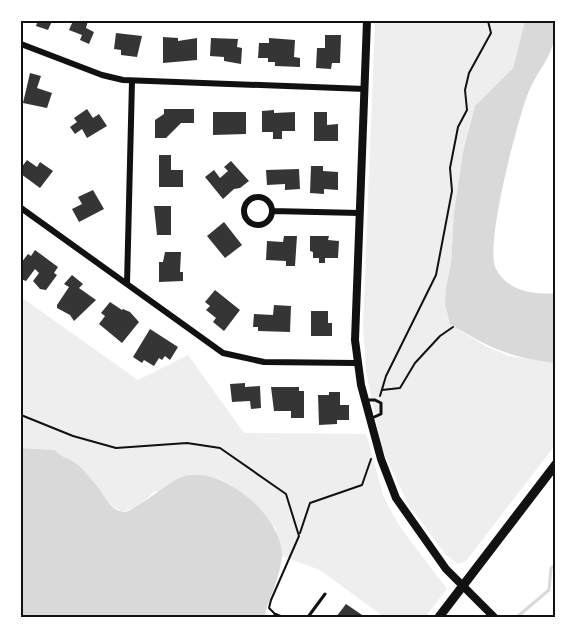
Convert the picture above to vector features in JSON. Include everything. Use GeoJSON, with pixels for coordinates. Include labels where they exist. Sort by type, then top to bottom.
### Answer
{"type":"FeatureCollection","features":[{"type":"Feature","properties":{"kind":"main road"},"geometry":{"type":"LineString","coordinates":[[439,617],[556,464]]}},
{"type":"Feature","properties":{"kind":"street"},"geometry":{"type":"LineString","coordinates":[[367,21],[356,363],[388,481],[401,506],[434,554],[462,587],[494,617]]}},
{"type":"Feature","properties":{"kind":"street"},"geometry":{"type":"LineString","coordinates":[[21,44],[102,75],[132,81],[365,89]]}},
{"type":"Feature","properties":{"kind":"street"},"geometry":{"type":"LineString","coordinates":[[127,284],[132,81]]}},
{"type":"Feature","properties":{"kind":"street"},"geometry":{"type":"LineString","coordinates":[[257,197],[269,202],[272,211],[269,220],[261,225],[248,221],[244,213],[245,204],[257,197]]}},
{"type":"Feature","properties":{"kind":"street"},"geometry":{"type":"LineString","coordinates":[[21,208],[217,349],[230,356],[274,363],[356,363]]}},
{"type":"Feature","properties":{"kind":"street"},"geometry":{"type":"LineString","coordinates":[[272,211],[360,213]]}},
{"type":"Feature","properties":{"kind":"lane"},"geometry":{"type":"LineString","coordinates":[[365,400],[378,401],[382,408],[381,414],[370,419]]}},
{"type":"Feature","properties":{"kind":"lane"},"geometry":{"type":"LineString","coordinates":[[308,617],[325,594]]}},
{"type":"Feature","properties":{"kind":"path"},"geometry":{"type":"LineString","coordinates":[[378,401],[405,334],[436,275],[452,191],[450,168],[458,127],[467,110],[465,90],[469,73],[491,33],[488,21]]}},
{"type":"Feature","properties":{"kind":"path"},"geometry":{"type":"LineString","coordinates":[[382,390],[400,388],[415,363],[440,336],[453,327]]}},
{"type":"Feature","properties":{"kind":"path"},"geometry":{"type":"LineString","coordinates":[[21,415],[73,436],[116,448],[186,443],[220,448],[286,494],[299,536]]}},
{"type":"Feature","properties":{"kind":"path"},"geometry":{"type":"LineString","coordinates":[[283,617],[280,614],[274,616],[269,608],[299,536],[309,503],[362,485],[376,442]]}},
{"type":"Feature","properties":{"kind":"shaded area"},"geometry":{"type":"Polygon","coordinates":[[[375,21],[525,21],[513,68],[475,107],[463,152],[454,212],[451,264],[446,287],[458,329],[485,346],[509,356],[556,363],[556,444],[466,561],[458,564],[446,555],[408,504],[382,449],[366,371],[363,326],[375,21]]]}},
{"type":"Feature","properties":{"kind":"shaded area"},"geometry":{"type":"Polygon","coordinates":[[[525,21],[556,21],[555,33],[550,52],[527,96],[516,131],[503,184],[493,256],[496,269],[507,283],[531,292],[556,293],[556,363],[512,355],[476,339],[450,324],[445,303],[451,264],[454,212],[463,152],[475,106],[513,68],[525,21]]]}},
{"type":"Feature","properties":{"kind":"shaded area"},"geometry":{"type":"Polygon","coordinates":[[[21,297],[138,380],[188,355],[244,433],[366,434],[384,498],[400,527],[447,589],[425,617],[384,617],[320,570],[282,556],[276,529],[253,502],[231,485],[216,478],[154,492],[139,506],[123,512],[104,498],[78,465],[55,450],[21,448],[21,297]]]}},
{"type":"Feature","properties":{"kind":"shaded area"},"geometry":{"type":"Polygon","coordinates":[[[21,448],[55,450],[71,460],[85,471],[111,505],[119,511],[129,511],[182,477],[198,475],[214,478],[247,497],[261,510],[280,541],[281,563],[264,617],[21,617],[21,448]]]}},
{"type":"Feature","properties":{"kind":"building"},"geometry":{"type":"Polygon","coordinates":[[[33,21],[52,21],[48,30],[36,26],[37,23],[33,21]]]}},
{"type":"Feature","properties":{"kind":"building"},"geometry":{"type":"Polygon","coordinates":[[[73,21],[88,21],[86,28],[94,32],[89,44],[80,40],[82,35],[69,30],[73,21]]]}},
{"type":"Feature","properties":{"kind":"building"},"geometry":{"type":"Polygon","coordinates":[[[116,33],[142,36],[137,57],[121,55],[121,50],[114,49],[116,33]]]}},
{"type":"Feature","properties":{"kind":"building"},"geometry":{"type":"Polygon","coordinates":[[[325,35],[341,35],[340,63],[332,63],[331,69],[316,68],[317,48],[325,48],[325,35]]]}},
{"type":"Feature","properties":{"kind":"building"},"geometry":{"type":"Polygon","coordinates":[[[163,37],[178,38],[178,41],[197,38],[197,60],[163,63],[163,37]]]}},
{"type":"Feature","properties":{"kind":"building"},"geometry":{"type":"Polygon","coordinates":[[[211,38],[238,39],[237,47],[242,48],[241,64],[224,61],[224,57],[210,56],[211,38]]]}},
{"type":"Feature","properties":{"kind":"building"},"geometry":{"type":"Polygon","coordinates":[[[269,38],[295,40],[294,57],[300,58],[300,67],[275,66],[275,62],[268,62],[268,58],[258,58],[259,43],[269,43],[269,38]]]}},
{"type":"Feature","properties":{"kind":"building"},"geometry":{"type":"Polygon","coordinates":[[[30,73],[41,76],[37,88],[52,93],[47,108],[23,103],[30,73]]]}},
{"type":"Feature","properties":{"kind":"building"},"geometry":{"type":"Polygon","coordinates":[[[87,109],[93,118],[99,114],[107,126],[87,138],[82,129],[75,134],[70,127],[77,122],[74,118],[87,109]]]}},
{"type":"Feature","properties":{"kind":"building"},"geometry":{"type":"Polygon","coordinates":[[[164,109],[194,109],[194,123],[181,123],[166,138],[155,138],[155,120],[164,114],[164,109]]]}},
{"type":"Feature","properties":{"kind":"building"},"geometry":{"type":"Polygon","coordinates":[[[274,110],[274,113],[295,112],[295,131],[282,131],[282,139],[273,139],[273,132],[262,132],[262,111],[274,110]]]}},
{"type":"Feature","properties":{"kind":"building"},"geometry":{"type":"Polygon","coordinates":[[[213,112],[246,112],[246,134],[213,135],[213,112]]]}},
{"type":"Feature","properties":{"kind":"building"},"geometry":{"type":"Polygon","coordinates":[[[314,112],[327,112],[327,125],[338,124],[338,141],[314,141],[314,112]]]}},
{"type":"Feature","properties":{"kind":"building"},"geometry":{"type":"Polygon","coordinates":[[[159,155],[171,155],[171,170],[183,170],[183,187],[159,187],[159,155]]]}},
{"type":"Feature","properties":{"kind":"building"},"geometry":{"type":"Polygon","coordinates":[[[27,160],[37,167],[40,162],[53,171],[40,188],[21,174],[21,168],[27,160]]]}},
{"type":"Feature","properties":{"kind":"building"},"geometry":{"type":"Polygon","coordinates":[[[231,161],[249,181],[240,188],[234,189],[223,199],[205,177],[214,170],[220,178],[228,171],[224,167],[231,161]]]}},
{"type":"Feature","properties":{"kind":"building"},"geometry":{"type":"Polygon","coordinates":[[[311,166],[323,166],[323,171],[338,172],[338,190],[324,189],[324,194],[310,193],[311,166]]]}},
{"type":"Feature","properties":{"kind":"building"},"geometry":{"type":"Polygon","coordinates":[[[299,169],[300,189],[285,190],[285,184],[267,185],[266,170],[299,169]]]}},
{"type":"Feature","properties":{"kind":"building"},"geometry":{"type":"Polygon","coordinates":[[[93,190],[104,209],[79,222],[72,209],[82,204],[78,197],[93,190]]]}},
{"type":"Feature","properties":{"kind":"building"},"geometry":{"type":"Polygon","coordinates":[[[154,206],[171,206],[171,235],[157,235],[154,206]]]}},
{"type":"Feature","properties":{"kind":"building"},"geometry":{"type":"Polygon","coordinates":[[[224,222],[242,245],[225,258],[207,236],[224,222]]]}},
{"type":"Feature","properties":{"kind":"building"},"geometry":{"type":"Polygon","coordinates":[[[284,236],[297,236],[295,266],[286,266],[286,261],[266,260],[267,241],[283,242],[284,236]]]}},
{"type":"Feature","properties":{"kind":"building"},"geometry":{"type":"Polygon","coordinates":[[[310,236],[329,236],[328,240],[339,241],[338,258],[325,258],[325,263],[319,263],[319,258],[313,258],[313,252],[310,251],[310,236]]]}},
{"type":"Feature","properties":{"kind":"building"},"geometry":{"type":"Polygon","coordinates":[[[35,250],[58,267],[54,273],[57,275],[46,290],[40,289],[33,281],[39,273],[35,269],[26,281],[21,279],[21,263],[28,254],[31,256],[35,250]]]}},
{"type":"Feature","properties":{"kind":"building"},"geometry":{"type":"Polygon","coordinates":[[[165,252],[181,252],[180,272],[183,272],[183,281],[159,282],[159,262],[163,262],[165,252]]]}},
{"type":"Feature","properties":{"kind":"building"},"geometry":{"type":"Polygon","coordinates":[[[72,275],[83,284],[79,288],[96,300],[74,321],[70,315],[57,308],[69,287],[64,284],[72,275]]]}},
{"type":"Feature","properties":{"kind":"building"},"geometry":{"type":"Polygon","coordinates":[[[215,290],[240,310],[224,331],[213,322],[216,318],[206,310],[210,306],[205,302],[215,290]]]}},
{"type":"Feature","properties":{"kind":"building"},"geometry":{"type":"Polygon","coordinates":[[[110,302],[130,312],[139,322],[122,343],[99,324],[105,316],[101,313],[110,302]]]}},
{"type":"Feature","properties":{"kind":"building"},"geometry":{"type":"Polygon","coordinates":[[[274,305],[291,306],[290,332],[258,331],[258,327],[253,327],[254,314],[273,315],[274,305]]]}},
{"type":"Feature","properties":{"kind":"building"},"geometry":{"type":"Polygon","coordinates":[[[311,311],[328,311],[328,323],[332,323],[332,336],[311,336],[311,311]]]}},
{"type":"Feature","properties":{"kind":"building"},"geometry":{"type":"Polygon","coordinates":[[[150,329],[178,347],[170,360],[165,356],[162,360],[159,358],[154,366],[144,360],[142,363],[133,357],[150,329]]]}},
{"type":"Feature","properties":{"kind":"building"},"geometry":{"type":"Polygon","coordinates":[[[245,383],[245,387],[260,386],[261,408],[251,409],[250,401],[232,402],[230,384],[245,383]]]}},
{"type":"Feature","properties":{"kind":"building"},"geometry":{"type":"Polygon","coordinates":[[[271,387],[299,387],[299,391],[304,391],[304,418],[291,418],[291,411],[274,411],[271,387]]]}},
{"type":"Feature","properties":{"kind":"building"},"geometry":{"type":"Polygon","coordinates":[[[329,392],[340,392],[340,405],[349,405],[349,420],[337,420],[337,424],[319,425],[318,395],[329,395],[329,392]]]}},
{"type":"Feature","properties":{"kind":"building"},"geometry":{"type":"Polygon","coordinates":[[[346,604],[365,617],[336,617],[346,604]]]}},
{"type":"Feature","properties":{"kind":"waterway"},"geometry":{"type":"LineString","coordinates":[[517,617],[549,590],[551,568],[556,565]]}}]}
